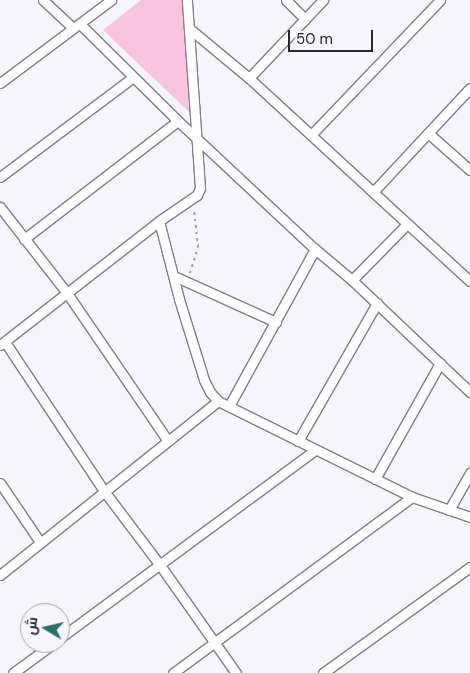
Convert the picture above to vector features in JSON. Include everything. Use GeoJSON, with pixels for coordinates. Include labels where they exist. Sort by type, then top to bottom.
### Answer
{"type":"FeatureCollection","features":[{"type":"Feature","properties":{"kind":"street"},"geometry":{"type":"LineString","coordinates":[[43,0],[76,26],[133,77],[315,249],[377,303],[470,392]]}},
{"type":"Feature","properties":{"kind":"street"},"geometry":{"type":"LineString","coordinates":[[1,79],[111,0]]}},
{"type":"Feature","properties":{"kind":"street"},"geometry":{"type":"LineString","coordinates":[[187,0],[200,188],[193,199],[159,221],[2,344],[104,491],[160,565],[213,643],[236,673]]}},
{"type":"Feature","properties":{"kind":"street"},"geometry":{"type":"LineString","coordinates":[[286,0],[305,19]]}},
{"type":"Feature","properties":{"kind":"street"},"geometry":{"type":"LineString","coordinates":[[249,78],[323,0]]}},
{"type":"Feature","properties":{"kind":"street"},"geometry":{"type":"LineString","coordinates":[[311,135],[440,0]]}},
{"type":"Feature","properties":{"kind":"street"},"geometry":{"type":"LineString","coordinates":[[190,29],[249,78],[470,281]]}},
{"type":"Feature","properties":{"kind":"street"},"geometry":{"type":"LineString","coordinates":[[0,177],[133,77]]}},
{"type":"Feature","properties":{"kind":"street"},"geometry":{"type":"LineString","coordinates":[[373,192],[470,88]]}},
{"type":"Feature","properties":{"kind":"street"},"geometry":{"type":"LineString","coordinates":[[24,239],[178,120]]}},
{"type":"Feature","properties":{"kind":"street"},"geometry":{"type":"LineString","coordinates":[[428,133],[470,170]]}},
{"type":"Feature","properties":{"kind":"street"},"geometry":{"type":"LineString","coordinates":[[0,207],[67,293],[168,441]]}},
{"type":"Feature","properties":{"kind":"street"},"geometry":{"type":"LineString","coordinates":[[159,221],[204,380],[218,401],[412,497],[470,517]]}},
{"type":"Feature","properties":{"kind":"street"},"geometry":{"type":"LineString","coordinates":[[352,280],[407,224]]}},
{"type":"Feature","properties":{"kind":"street"},"geometry":{"type":"LineString","coordinates":[[229,406],[315,249]]}},
{"type":"Feature","properties":{"kind":"street"},"geometry":{"type":"LineString","coordinates":[[174,276],[276,322]]}},
{"type":"Feature","properties":{"kind":"street"},"geometry":{"type":"LineString","coordinates":[[298,441],[377,303]]}},
{"type":"Feature","properties":{"kind":"street"},"geometry":{"type":"LineString","coordinates":[[375,479],[440,364]]}},
{"type":"Feature","properties":{"kind":"street"},"geometry":{"type":"LineString","coordinates":[[0,574],[218,401]]}},
{"type":"Feature","properties":{"kind":"street"},"geometry":{"type":"LineString","coordinates":[[70,631],[315,450]]}},
{"type":"Feature","properties":{"kind":"street"},"geometry":{"type":"LineString","coordinates":[[449,510],[470,474]]}},
{"type":"Feature","properties":{"kind":"street"},"geometry":{"type":"LineString","coordinates":[[0,483],[40,542]]}},
{"type":"Feature","properties":{"kind":"street"},"geometry":{"type":"LineString","coordinates":[[173,673],[412,497]]}},
{"type":"Feature","properties":{"kind":"street"},"geometry":{"type":"LineString","coordinates":[[324,673],[470,567]]}},
{"type":"Feature","properties":{"kind":"street"},"geometry":{"type":"LineString","coordinates":[[13,673],[40,653]]}},
{"type":"Feature","properties":{"kind":"path"},"geometry":{"type":"LineString","coordinates":[[187,281],[198,247],[193,199]]}},
{"type":"Feature","properties":{"kind":"shaded area"},"geometry":{"type":"Polygon","coordinates":[[[141,0],[183,0],[189,112],[103,30],[141,0]]]}}]}
